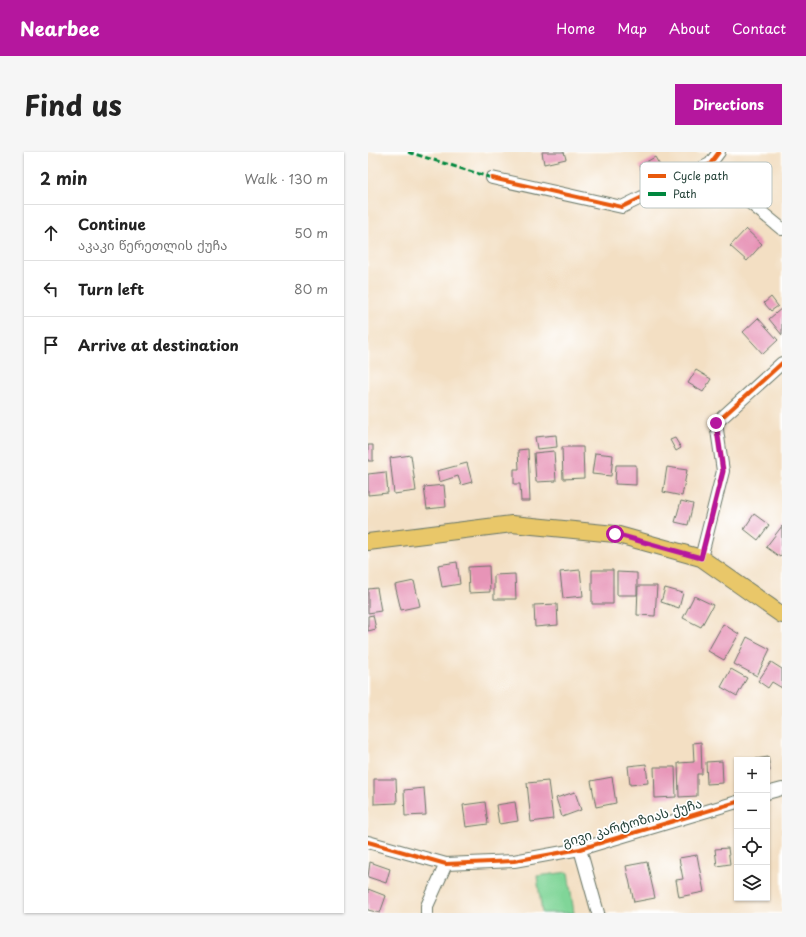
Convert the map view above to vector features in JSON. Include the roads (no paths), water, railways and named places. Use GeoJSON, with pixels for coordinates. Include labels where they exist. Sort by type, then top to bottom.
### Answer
{"type":"FeatureCollection","features":[{"type":"Feature","properties":{"kind":"main road"},"geometry":{"type":"LineString","coordinates":[[368,542],[512,524],[615,534],[701,558],[782,615]]}},
{"type":"Feature","properties":{"kind":"street"},"geometry":{"type":"LineString","coordinates":[[712,162],[719,152]]}},
{"type":"Feature","properties":{"kind":"street"},"geometry":{"type":"LineString","coordinates":[[492,178],[622,207],[640,198]]}},
{"type":"Feature","properties":{"kind":"street"},"geometry":{"type":"LineString","coordinates":[[756,208],[782,230]]}},
{"type":"Feature","properties":{"kind":"street"},"geometry":{"type":"LineString","coordinates":[[701,558],[723,471],[716,423],[782,363]]}},
{"type":"Feature","properties":{"kind":"street"},"geometry":{"type":"LineString","coordinates":[[770,792],[782,789]]}},
{"type":"Feature","properties":{"kind":"street","name":"გივი კარტოზიას ქუჩა"},"geometry":{"type":"LineString","coordinates":[[368,842],[446,864],[514,861],[580,850],[734,803]]}},
{"type":"Feature","properties":{"kind":"street"},"geometry":{"type":"LineString","coordinates":[[580,850],[598,913]]}},
{"type":"Feature","properties":{"kind":"street"},"geometry":{"type":"LineString","coordinates":[[427,913],[427,906],[446,864]]}}]}
